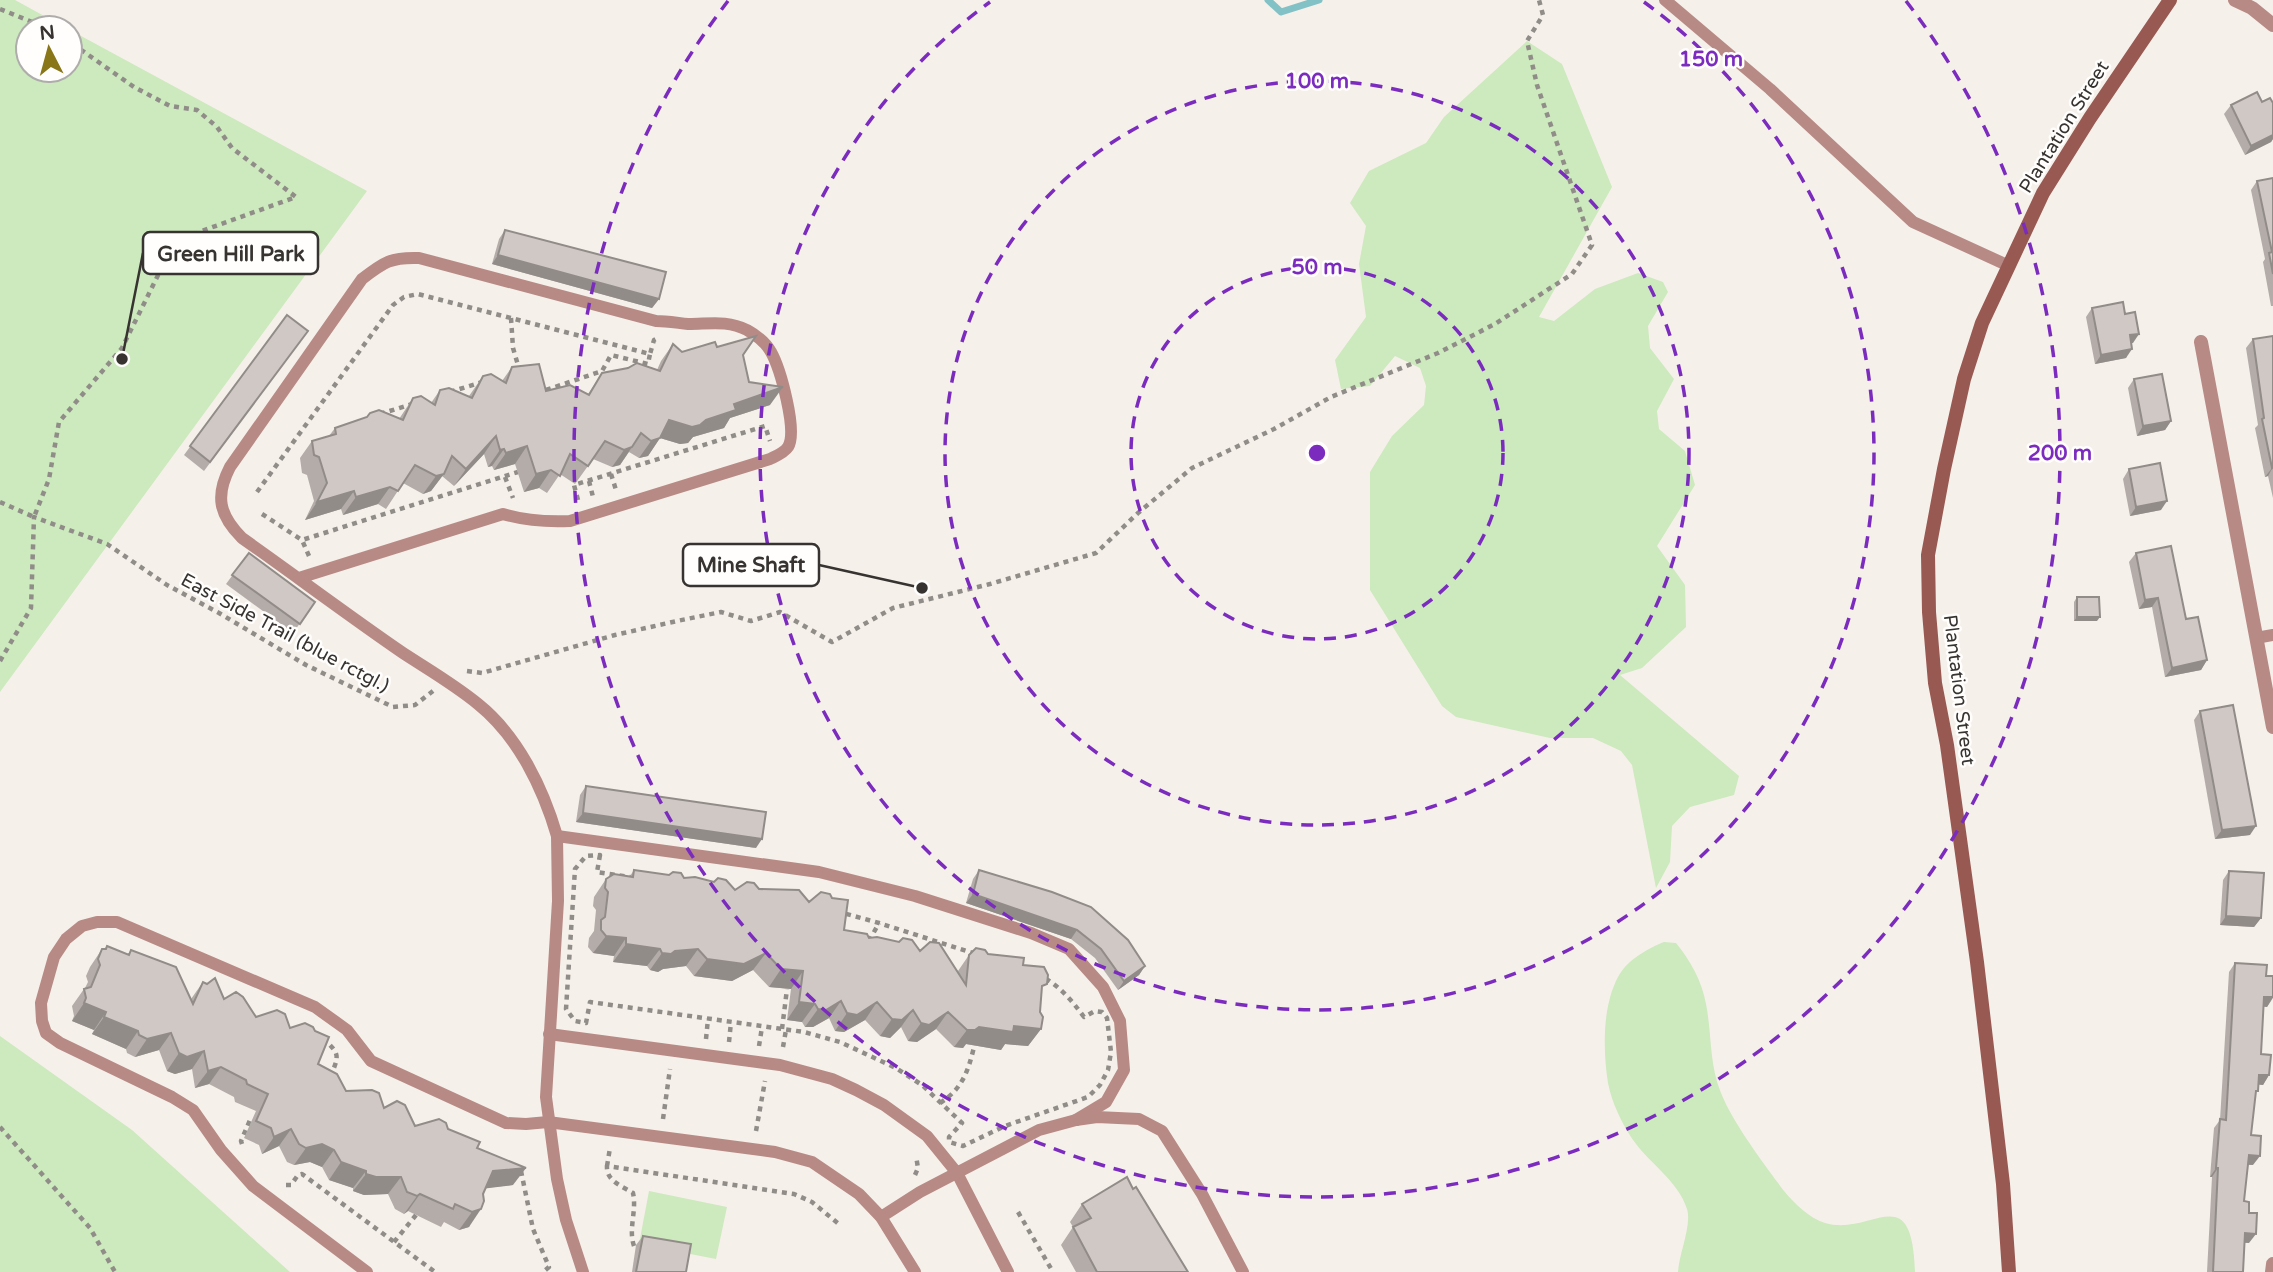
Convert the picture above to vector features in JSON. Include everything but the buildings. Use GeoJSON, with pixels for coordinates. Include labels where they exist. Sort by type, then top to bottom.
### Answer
{"type":"FeatureCollection","features":[{"type":"Feature","properties":{"kind":"main road","name":"Plantation Street"},"geometry":{"type":"LineString","coordinates":[[2009,1272],[2003,1184],[1977,962],[1936,683],[1929,612],[1928,555],[1965,379],[1982,323],[2007,265],[2043,193],[2076,139],[2170,0]]}},
{"type":"Feature","properties":{"kind":"street"},"geometry":{"type":"LineString","coordinates":[[2235,0],[2252,8],[2273,25]]}},
{"type":"Feature","properties":{"kind":"street"},"geometry":{"type":"LineString","coordinates":[[2201,342],[2273,727]]}},
{"type":"Feature","properties":{"kind":"street"},"geometry":{"type":"LineString","coordinates":[[2272,1272],[2273,1264]]}},
{"type":"Feature","properties":{"kind":"lane"},"geometry":{"type":"LineString","coordinates":[[1665,0],[1770,89],[1913,222],[2007,265]]}},
{"type":"Feature","properties":{"kind":"lane"},"geometry":{"type":"LineString","coordinates":[[299,578],[503,514],[519,519],[548,522],[570,520],[770,459],[788,447],[792,437],[790,413],[771,353],[750,331],[733,323],[690,324],[656,321],[419,258],[398,257],[362,279],[230,467],[223,481],[220,503],[228,524],[242,538],[481,706],[510,738],[547,801],[557,836],[558,901],[545,1097],[563,1206],[583,1272]]}},
{"type":"Feature","properties":{"kind":"lane"},"geometry":{"type":"LineString","coordinates":[[2256,638],[2273,635]]}},
{"type":"Feature","properties":{"kind":"lane"},"geometry":{"type":"LineString","coordinates":[[557,836],[819,872],[915,896],[1031,933],[1069,949],[1103,986],[1120,1021],[1124,1070],[1106,1102],[1076,1120]]}},
{"type":"Feature","properties":{"kind":"lane"},"geometry":{"type":"LineString","coordinates":[[367,1272],[253,1186],[228,1159],[193,1110],[172,1097],[60,1043],[46,1033],[41,1021],[41,1003],[54,957],[66,939],[82,926],[97,922],[117,922],[315,1007],[346,1030],[370,1061],[506,1123],[548,1122],[775,1152],[813,1162],[859,1194],[881,1217],[915,1272]]}},
{"type":"Feature","properties":{"kind":"lane"},"geometry":{"type":"LineString","coordinates":[[549,1034],[762,1062],[832,1079],[856,1090],[907,1121],[926,1136],[957,1173],[1008,1272]]}},
{"type":"Feature","properties":{"kind":"lane"},"geometry":{"type":"LineString","coordinates":[[881,1217],[920,1192],[1039,1130],[1076,1120],[1118,1116],[1139,1119],[1162,1131],[1202,1194],[1243,1272]]}},
{"type":"Feature","properties":{"kind":"path","name":"East Side Trail (blue rctgl.)"},"geometry":{"type":"LineString","coordinates":[[0,502],[107,544],[167,585],[219,612],[306,665],[393,707],[415,705],[463,670],[482,673],[615,635],[721,612],[751,621],[780,612],[832,642],[893,608],[990,584],[1096,553],[1138,513],[1192,468],[1274,429],[1331,397],[1438,353],[1495,324],[1572,274],[1592,246],[1534,74],[1527,41],[1543,15],[1539,0]]}},
{"type":"Feature","properties":{"kind":"path"},"geometry":{"type":"LineString","coordinates":[[0,661],[31,608],[34,517],[49,479],[59,422],[122,348],[170,251],[199,232],[296,197],[232,148],[217,127],[198,110],[170,106],[134,87],[84,52]]}},
{"type":"Feature","properties":{"kind":"path"},"geometry":{"type":"LineString","coordinates":[[257,492],[393,305],[404,297],[418,294],[650,354]]}},
{"type":"Feature","properties":{"kind":"path"},"geometry":{"type":"LineString","coordinates":[[511,318],[513,348],[522,378]]}},
{"type":"Feature","properties":{"kind":"path"},"geometry":{"type":"LineString","coordinates":[[546,390],[602,372],[611,355],[648,364],[654,340],[659,337]]}},
{"type":"Feature","properties":{"kind":"path"},"geometry":{"type":"LineString","coordinates":[[510,374],[520,371]]}},
{"type":"Feature","properties":{"kind":"path"},"geometry":{"type":"LineString","coordinates":[[438,396],[490,380]]}},
{"type":"Feature","properties":{"kind":"path"},"geometry":{"type":"LineString","coordinates":[[373,416],[425,400]]}},
{"type":"Feature","properties":{"kind":"path"},"geometry":{"type":"LineString","coordinates":[[569,507],[578,503],[574,485],[765,426],[771,442]]}},
{"type":"Feature","properties":{"kind":"path"},"geometry":{"type":"LineString","coordinates":[[302,540],[518,472]]}},
{"type":"Feature","properties":{"kind":"path"},"geometry":{"type":"LineString","coordinates":[[505,477],[512,497],[523,505]]}},
{"type":"Feature","properties":{"kind":"path"},"geometry":{"type":"LineString","coordinates":[[262,514],[302,540],[307,548],[313,574]]}},
{"type":"Feature","properties":{"kind":"path"},"geometry":{"type":"LineString","coordinates":[[600,855],[597,872],[818,906],[879,923],[1034,973],[1049,980],[1069,996],[1084,1017],[1095,1011],[1102,1012],[1107,1018],[1111,1052],[1108,1070],[1100,1085],[1088,1097],[1014,1123],[963,1146],[949,1142],[949,1137],[961,1123],[922,1085],[866,1052],[828,1038],[590,1002],[586,1023],[575,1021],[566,1009],[573,877],[579,862],[586,856],[600,855]]}},
{"type":"Feature","properties":{"kind":"path"},"geometry":{"type":"LineString","coordinates":[[866,946],[879,923]]}},
{"type":"Feature","properties":{"kind":"path"},"geometry":{"type":"LineString","coordinates":[[782,1030],[787,989]]}},
{"type":"Feature","properties":{"kind":"path"},"geometry":{"type":"LineString","coordinates":[[318,1033],[337,1053],[338,1059],[327,1083]]}},
{"type":"Feature","properties":{"kind":"path"},"geometry":{"type":"LineString","coordinates":[[940,1103],[960,1086],[969,1069],[974,1047]]}},
{"type":"Feature","properties":{"kind":"path"},"geometry":{"type":"LineString","coordinates":[[666,1100],[668,1083]]}},
{"type":"Feature","properties":{"kind":"path"},"geometry":{"type":"LineString","coordinates":[[759,1114],[762,1097]]}},
{"type":"Feature","properties":{"kind":"path"},"geometry":{"type":"LineString","coordinates":[[247,1151],[241,1142],[250,1120]]}},
{"type":"Feature","properties":{"kind":"path"},"geometry":{"type":"LineString","coordinates":[[0,1127],[90,1228],[115,1272]]}},
{"type":"Feature","properties":{"kind":"path"},"geometry":{"type":"LineString","coordinates":[[905,1182],[914,1176],[918,1168],[916,1156]]}},
{"type":"Feature","properties":{"kind":"path"},"geometry":{"type":"LineString","coordinates":[[634,1246],[630,1236],[635,1203],[633,1193],[610,1178],[607,1166],[794,1194],[812,1202],[840,1225]]}},
{"type":"Feature","properties":{"kind":"path"},"geometry":{"type":"LineString","coordinates":[[521,1170],[533,1229],[549,1267],[543,1272]]}},
{"type":"Feature","properties":{"kind":"path"},"geometry":{"type":"LineString","coordinates":[[279,1180],[288,1187],[298,1174],[302,1174],[435,1272]]}},
{"type":"Feature","properties":{"kind":"path"},"geometry":{"type":"LineString","coordinates":[[1018,1212],[1053,1272]]}},
{"type":"Feature","properties":{"kind":"path"},"geometry":{"type":"LineString","coordinates":[[394,1242],[416,1215]]}},
{"type":"Feature","properties":{"kind":"green space"},"geometry":{"type":"Polygon","coordinates":[[[0,0],[15,0],[40,14],[14,14],[14,84],[84,84],[84,38],[367,191],[0,692],[0,0]]]}},
{"type":"Feature","properties":{"kind":"green space"},"geometry":{"type":"Polygon","coordinates":[[[1527,41],[1562,64],[1612,187],[1539,317],[1554,321],[1595,289],[1638,273],[1663,282],[1668,292],[1648,326],[1650,348],[1674,379],[1657,411],[1659,429],[1685,451],[1695,485],[1657,546],[1685,585],[1686,627],[1642,668],[1620,675],[1739,776],[1734,795],[1690,807],[1672,826],[1670,862],[1656,888],[1632,765],[1621,751],[1593,738],[1550,738],[1456,717],[1442,706],[1370,590],[1370,472],[1392,436],[1424,405],[1426,386],[1420,368],[1395,356],[1370,386],[1341,389],[1335,360],[1366,317],[1359,264],[1366,226],[1350,203],[1369,171],[1426,143],[1444,117],[1527,41]]]}},
{"type":"Feature","properties":{"kind":"green space"},"geometry":{"type":"Polygon","coordinates":[[[1664,942],[1676,943],[1695,971],[1706,1004],[1713,1060],[1721,1093],[1741,1130],[1784,1191],[1813,1218],[1825,1223],[1842,1225],[1886,1217],[1898,1218],[1906,1226],[1912,1243],[1915,1272],[1678,1272],[1688,1223],[1687,1209],[1677,1189],[1638,1146],[1624,1125],[1614,1105],[1605,1057],[1606,1015],[1618,977],[1638,956],[1664,942]]]}},
{"type":"Feature","properties":{"kind":"green space"},"geometry":{"type":"Polygon","coordinates":[[[0,1036],[132,1130],[290,1272],[0,1272],[0,1036]]]}},
{"type":"Feature","properties":{"kind":"green space"},"geometry":{"type":"Polygon","coordinates":[[[649,1191],[727,1207],[716,1259],[639,1244],[649,1191]]]}},
{"type":"Feature","properties":{"kind":"waterway"},"geometry":{"type":"LineString","coordinates":[[1268,0],[1281,12],[1319,0]]}},
{"type":"Feature","properties":{"kind":"place","name":"Green Hill Park"},"geometry":{"type":"Point","coordinates":[122,359]}},
{"type":"Feature","properties":{"kind":"place","name":"Mine Shaft"},"geometry":{"type":"Point","coordinates":[922,588]}}]}
